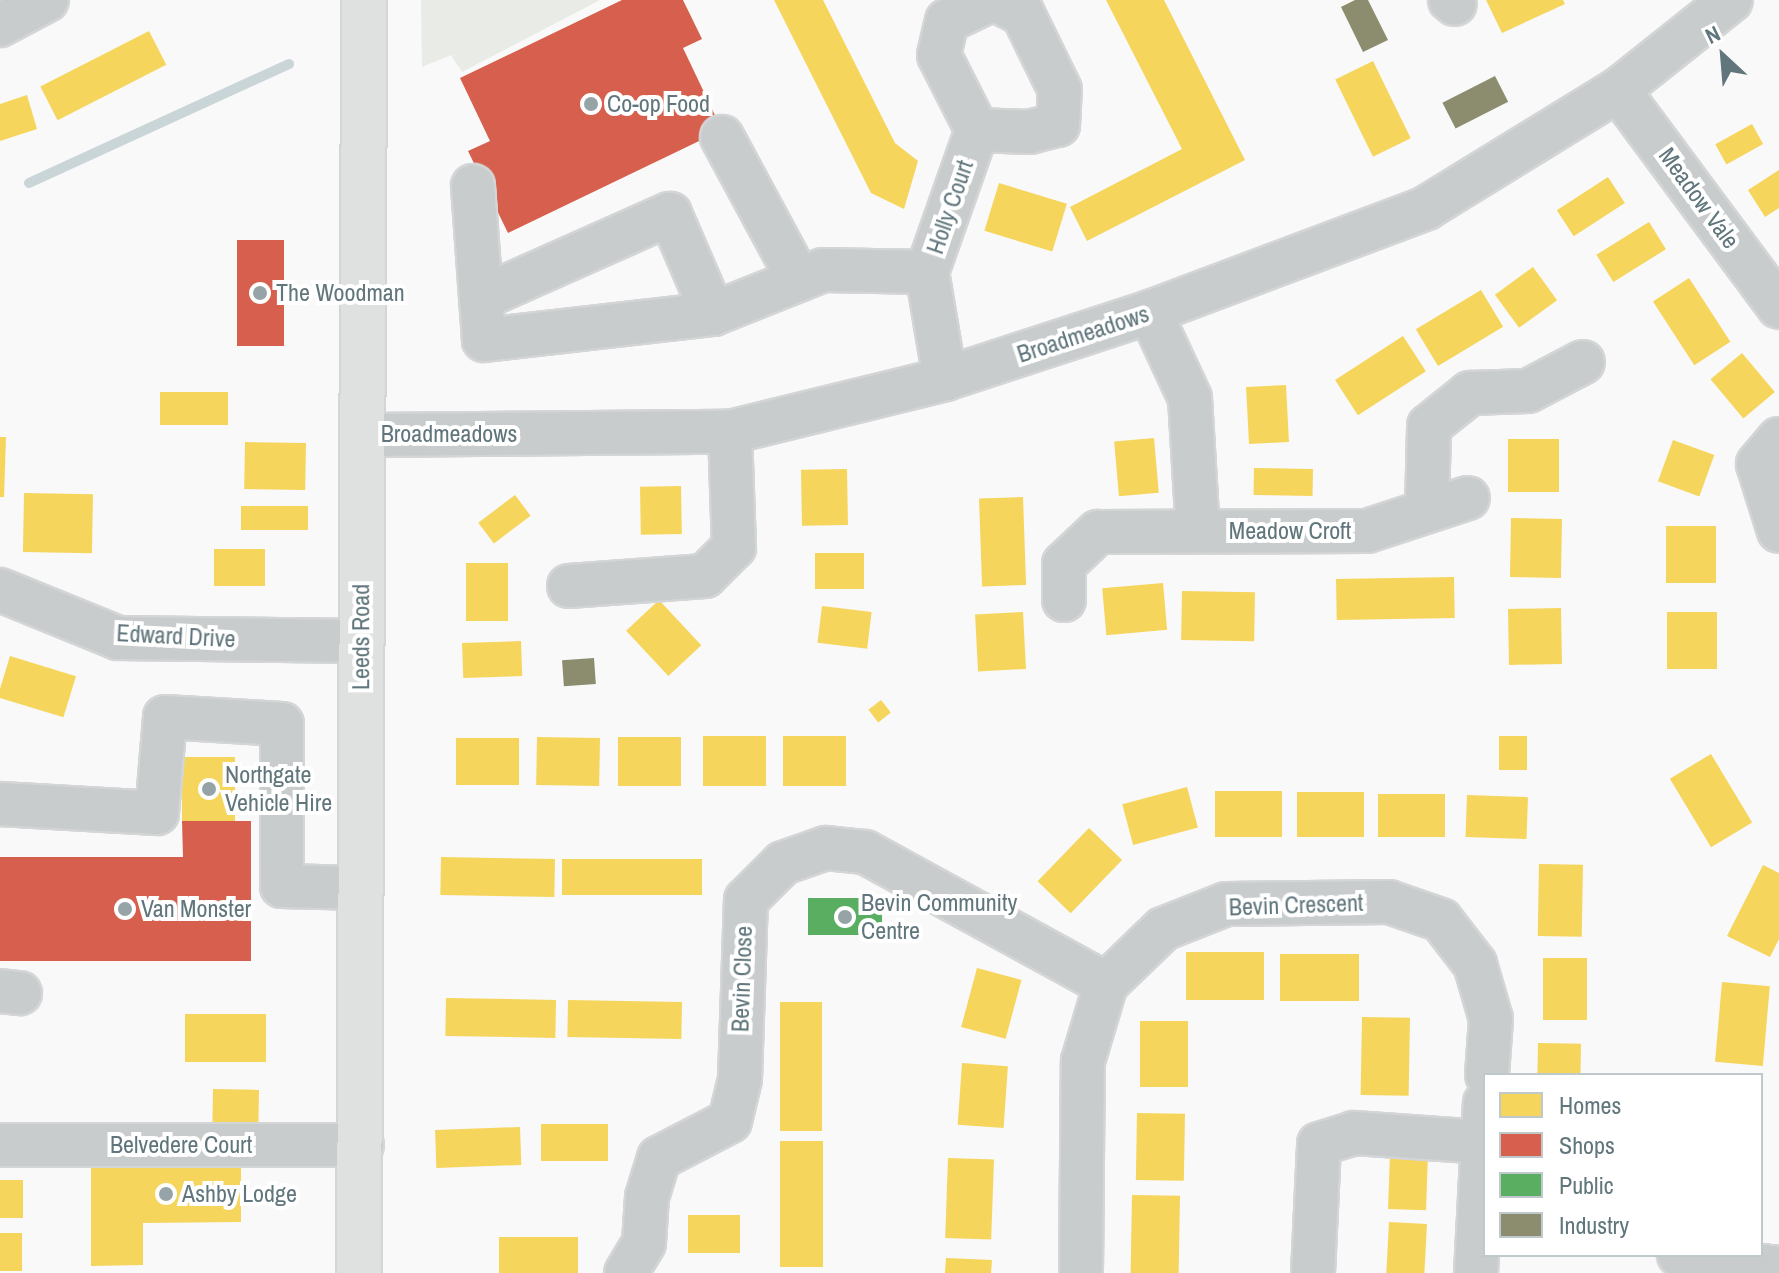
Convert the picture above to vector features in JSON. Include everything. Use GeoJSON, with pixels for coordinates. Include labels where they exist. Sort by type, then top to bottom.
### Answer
{"type":"FeatureCollection","features":[{"type":"Feature","properties":{"kind":"main road","name":"Leeds Road"},"geometry":{"type":"LineString","coordinates":[[359,1273],[362,1145],[364,0]]}},
{"type":"Feature","properties":{"kind":"street"},"geometry":{"type":"LineString","coordinates":[[0,25],[47,0]]}},
{"type":"Feature","properties":{"kind":"street","name":"Holly Court"},"geometry":{"type":"LineString","coordinates":[[945,379],[927,272],[977,130],[939,55],[947,21],[994,0],[1023,14],[1060,90],[1058,125],[1029,132],[977,130]]}},
{"type":"Feature","properties":{"kind":"street","name":"Broadmeadows"},"geometry":{"type":"LineString","coordinates":[[362,435],[730,432],[945,379],[1150,312],[1426,208],[1618,90],[1731,0]]}},
{"type":"Feature","properties":{"kind":"street","name":"Meadow Vale"},"geometry":{"type":"LineString","coordinates":[[1618,90],[1779,307]]}},
{"type":"Feature","properties":{"kind":"street"},"geometry":{"type":"LineString","coordinates":[[722,137],[799,280]]}},
{"type":"Feature","properties":{"kind":"street"},"geometry":{"type":"LineString","coordinates":[[473,186],[484,340],[713,314],[823,270],[927,272]]}},
{"type":"Feature","properties":{"kind":"street"},"geometry":{"type":"LineString","coordinates":[[481,298],[670,214],[713,314]]}},
{"type":"Feature","properties":{"kind":"street","name":"Meadow Croft"},"geometry":{"type":"LineString","coordinates":[[1150,312],[1190,398],[1198,531]]}},
{"type":"Feature","properties":{"kind":"street"},"geometry":{"type":"LineString","coordinates":[[1427,510],[1429,426],[1470,393],[1528,391],[1583,362]]}},
{"type":"Feature","properties":{"kind":"street"},"geometry":{"type":"LineString","coordinates":[[569,586],[705,576],[734,547],[730,432]]}},
{"type":"Feature","properties":{"kind":"street"},"geometry":{"type":"LineString","coordinates":[[1779,439],[1758,464],[1779,531]]}},
{"type":"Feature","properties":{"kind":"street","name":"Meadow Croft"},"geometry":{"type":"LineString","coordinates":[[1064,600],[1064,564],[1098,532],[1367,531],[1468,498]]}},
{"type":"Feature","properties":{"kind":"street","name":"Edward Drive"},"geometry":{"type":"LineString","coordinates":[[0,590],[118,638],[361,641]]}},
{"type":"Feature","properties":{"kind":"street"},"geometry":{"type":"LineString","coordinates":[[0,804],[157,813],[165,717],[282,724],[282,886],[361,888]]}},
{"type":"Feature","properties":{"kind":"street","name":"Bevin Close"},"geometry":{"type":"LineString","coordinates":[[626,1273],[644,1243],[647,1197],[659,1158],[730,1121],[740,1079],[746,900],[783,863],[826,848],[865,852],[1106,984]]}},
{"type":"Feature","properties":{"kind":"street","name":"Bevin Crescent"},"geometry":{"type":"LineString","coordinates":[[1081,1273],[1083,1061],[1106,984],[1163,929],[1226,904],[1389,902],[1441,920],[1475,964],[1491,1019],[1487,1073]]}},
{"type":"Feature","properties":{"kind":"street"},"geometry":{"type":"LineString","coordinates":[[1313,1273],[1319,1144],[1354,1133],[1483,1122]]}},
{"type":"Feature","properties":{"kind":"street","name":"Belvedere Court"},"geometry":{"type":"LineString","coordinates":[[0,1145],[362,1145]]}},
{"type":"Feature","properties":{"kind":"street"},"geometry":{"type":"LineString","coordinates":[[1479,1257],[1483,1149]]}},
{"type":"Feature","properties":{"kind":"street"},"geometry":{"type":"LineString","coordinates":[[1694,1257],[1779,1268]]}},
{"type":"Feature","properties":{"kind":"shaded area"},"geometry":{"type":"Polygon","coordinates":[[[421,0],[600,0],[462,72],[451,55],[422,67],[421,0]]]}},
{"type":"Feature","properties":{"kind":"building: Homes"},"geometry":{"type":"Polygon","coordinates":[[[774,0],[823,0],[895,143],[918,161],[904,209],[871,193],[774,0]]]}},
{"type":"Feature","properties":{"kind":"building: Homes"},"geometry":{"type":"Polygon","coordinates":[[[1106,0],[1164,0],[1245,160],[1087,241],[1070,207],[1182,149],[1106,0]]]}},
{"type":"Feature","properties":{"kind":"building: Homes"},"geometry":{"type":"Polygon","coordinates":[[[1486,0],[1563,0],[1565,4],[1502,33],[1486,0]]]}},
{"type":"Feature","properties":{"kind":"building: Homes"},"geometry":{"type":"Polygon","coordinates":[[[149,31],[166,65],[58,120],[40,86],[149,31]]]}},
{"type":"Feature","properties":{"kind":"building: Homes"},"geometry":{"type":"Polygon","coordinates":[[[1373,61],[1411,138],[1373,157],[1335,79],[1373,61]]]}},
{"type":"Feature","properties":{"kind":"building: Homes"},"geometry":{"type":"Polygon","coordinates":[[[27,95],[37,129],[0,141],[0,104],[27,95]]]}},
{"type":"Feature","properties":{"kind":"building: Homes"},"geometry":{"type":"Polygon","coordinates":[[[1752,124],[1763,144],[1726,164],[1715,144],[1752,124]]]}},
{"type":"Feature","properties":{"kind":"building: Homes"},"geometry":{"type":"Polygon","coordinates":[[[1779,170],[1779,208],[1765,217],[1748,190],[1779,170]]]}},
{"type":"Feature","properties":{"kind":"building: Homes"},"geometry":{"type":"Polygon","coordinates":[[[1608,177],[1625,203],[1574,236],[1557,210],[1608,177]]]}},
{"type":"Feature","properties":{"kind":"building: Homes"},"geometry":{"type":"Polygon","coordinates":[[[999,183],[1067,204],[1052,252],[984,231],[999,183]]]}},
{"type":"Feature","properties":{"kind":"building: Homes"},"geometry":{"type":"Polygon","coordinates":[[[1649,222],[1666,249],[1613,282],[1596,255],[1649,222]]]}},
{"type":"Feature","properties":{"kind":"building: Homes"},"geometry":{"type":"Polygon","coordinates":[[[1533,267],[1557,300],[1519,328],[1495,295],[1533,267]]]}},
{"type":"Feature","properties":{"kind":"building: Homes"},"geometry":{"type":"Polygon","coordinates":[[[1689,278],[1730,342],[1694,365],[1653,301],[1689,278]]]}},
{"type":"Feature","properties":{"kind":"building: Homes"},"geometry":{"type":"Polygon","coordinates":[[[1481,290],[1503,327],[1438,366],[1416,329],[1481,290]]]}},
{"type":"Feature","properties":{"kind":"building: Homes"},"geometry":{"type":"Polygon","coordinates":[[[1403,336],[1426,371],[1358,415],[1335,380],[1403,336]]]}},
{"type":"Feature","properties":{"kind":"building: Homes"},"geometry":{"type":"Polygon","coordinates":[[[1742,353],[1775,392],[1743,418],[1711,379],[1742,353]]]}},
{"type":"Feature","properties":{"kind":"building: Homes"},"geometry":{"type":"Polygon","coordinates":[[[1286,385],[1289,442],[1249,444],[1246,387],[1286,385]]]}},
{"type":"Feature","properties":{"kind":"building: Homes"},"geometry":{"type":"Polygon","coordinates":[[[160,392],[228,392],[228,425],[160,425],[160,392]]]}},
{"type":"Feature","properties":{"kind":"building: Homes"},"geometry":{"type":"Polygon","coordinates":[[[0,437],[6,437],[4,497],[0,497],[0,437]]]}},
{"type":"Feature","properties":{"kind":"building: Homes"},"geometry":{"type":"Polygon","coordinates":[[[1154,438],[1159,493],[1119,496],[1114,441],[1154,438]]]}},
{"type":"Feature","properties":{"kind":"building: Homes"},"geometry":{"type":"Polygon","coordinates":[[[1508,439],[1559,439],[1559,492],[1508,492],[1508,439]]]}},
{"type":"Feature","properties":{"kind":"building: Homes"},"geometry":{"type":"Polygon","coordinates":[[[1673,440],[1714,455],[1699,496],[1658,481],[1673,440]]]}},
{"type":"Feature","properties":{"kind":"building: Homes"},"geometry":{"type":"Polygon","coordinates":[[[245,442],[306,443],[305,490],[244,489],[245,442]]]}},
{"type":"Feature","properties":{"kind":"building: Homes"},"geometry":{"type":"Polygon","coordinates":[[[1254,468],[1313,469],[1313,496],[1254,495],[1254,468]]]}},
{"type":"Feature","properties":{"kind":"building: Homes"},"geometry":{"type":"Polygon","coordinates":[[[847,469],[848,525],[802,526],[801,470],[847,469]]]}},
{"type":"Feature","properties":{"kind":"building: Homes"},"geometry":{"type":"Polygon","coordinates":[[[681,486],[682,534],[641,535],[640,487],[681,486]]]}},
{"type":"Feature","properties":{"kind":"building: Homes"},"geometry":{"type":"Polygon","coordinates":[[[24,493],[93,494],[92,553],[23,552],[24,493]]]}},
{"type":"Feature","properties":{"kind":"building: Homes"},"geometry":{"type":"Polygon","coordinates":[[[515,495],[531,516],[494,543],[478,523],[515,495]]]}},
{"type":"Feature","properties":{"kind":"building: Homes"},"geometry":{"type":"Polygon","coordinates":[[[1023,497],[1026,585],[982,586],[979,499],[1023,497]]]}},
{"type":"Feature","properties":{"kind":"building: Homes"},"geometry":{"type":"Polygon","coordinates":[[[241,506],[308,506],[308,530],[241,530],[241,506]]]}},
{"type":"Feature","properties":{"kind":"building: Homes"},"geometry":{"type":"Polygon","coordinates":[[[1511,518],[1562,519],[1561,578],[1510,577],[1511,518]]]}},
{"type":"Feature","properties":{"kind":"building: Homes"},"geometry":{"type":"Polygon","coordinates":[[[1666,526],[1716,526],[1716,583],[1666,583],[1666,526]]]}},
{"type":"Feature","properties":{"kind":"building: Homes"},"geometry":{"type":"Polygon","coordinates":[[[214,549],[265,549],[265,586],[214,586],[214,549]]]}},
{"type":"Feature","properties":{"kind":"building: Homes"},"geometry":{"type":"Polygon","coordinates":[[[815,553],[864,553],[864,589],[815,589],[815,553]]]}},
{"type":"Feature","properties":{"kind":"building: Homes"},"geometry":{"type":"Polygon","coordinates":[[[466,563],[508,563],[508,621],[466,621],[466,563]]]}},
{"type":"Feature","properties":{"kind":"building: Homes"},"geometry":{"type":"Polygon","coordinates":[[[1454,577],[1455,618],[1337,620],[1336,579],[1454,577]]]}},
{"type":"Feature","properties":{"kind":"building: Homes"},"geometry":{"type":"Polygon","coordinates":[[[1163,583],[1167,630],[1106,635],[1102,588],[1163,583]]]}},
{"type":"Feature","properties":{"kind":"building: Homes"},"geometry":{"type":"Polygon","coordinates":[[[1182,591],[1255,592],[1254,641],[1181,640],[1182,591]]]}},
{"type":"Feature","properties":{"kind":"building: Homes"},"geometry":{"type":"Polygon","coordinates":[[[659,600],[701,645],[668,676],[626,631],[659,600]]]}},
{"type":"Feature","properties":{"kind":"building: Homes"},"geometry":{"type":"Polygon","coordinates":[[[822,606],[872,612],[867,649],[817,643],[822,606]]]}},
{"type":"Feature","properties":{"kind":"building: Homes"},"geometry":{"type":"Polygon","coordinates":[[[1561,608],[1562,664],[1509,665],[1508,609],[1561,608]]]}},
{"type":"Feature","properties":{"kind":"building: Homes"},"geometry":{"type":"Polygon","coordinates":[[[1023,612],[1026,669],[978,671],[975,615],[1023,612]]]}},
{"type":"Feature","properties":{"kind":"building: Homes"},"geometry":{"type":"Polygon","coordinates":[[[1667,612],[1717,612],[1717,669],[1667,669],[1667,612]]]}},
{"type":"Feature","properties":{"kind":"building: Homes"},"geometry":{"type":"Polygon","coordinates":[[[521,641],[522,676],[463,678],[462,643],[521,641]]]}},
{"type":"Feature","properties":{"kind":"building: Homes"},"geometry":{"type":"Polygon","coordinates":[[[10,656],[76,676],[63,717],[0,698],[10,656]]]}},
{"type":"Feature","properties":{"kind":"building: Homes"},"geometry":{"type":"Polygon","coordinates":[[[881,700],[891,713],[878,722],[868,710],[881,700]]]}},
{"type":"Feature","properties":{"kind":"building: Homes"},"geometry":{"type":"Polygon","coordinates":[[[703,736],[766,736],[766,786],[703,786],[703,736]]]}},
{"type":"Feature","properties":{"kind":"building: Homes"},"geometry":{"type":"Polygon","coordinates":[[[783,736],[846,736],[846,786],[783,786],[783,736]]]}},
{"type":"Feature","properties":{"kind":"building: Homes"},"geometry":{"type":"Polygon","coordinates":[[[1499,736],[1527,736],[1527,770],[1499,770],[1499,736]]]}},
{"type":"Feature","properties":{"kind":"building: Homes"},"geometry":{"type":"Polygon","coordinates":[[[537,737],[600,738],[599,786],[536,785],[537,737]]]}},
{"type":"Feature","properties":{"kind":"building: Homes"},"geometry":{"type":"Polygon","coordinates":[[[618,737],[681,737],[681,786],[618,786],[618,737]]]}},
{"type":"Feature","properties":{"kind":"building: Homes"},"geometry":{"type":"Polygon","coordinates":[[[456,738],[519,738],[519,785],[456,785],[456,738]]]}},
{"type":"Feature","properties":{"kind":"building: Homes"},"geometry":{"type":"Polygon","coordinates":[[[1711,754],[1752,823],[1711,847],[1670,779],[1711,754]]]}},
{"type":"Feature","properties":{"kind":"building: Homes","name":"Northgate Vehicle Hire"},"geometry":{"type":"Polygon","coordinates":[[[182,757],[235,757],[235,821],[182,821],[182,757]]]}},
{"type":"Feature","properties":{"kind":"building: Homes"},"geometry":{"type":"Polygon","coordinates":[[[1187,787],[1198,828],[1133,845],[1122,804],[1187,787]]]}},
{"type":"Feature","properties":{"kind":"building: Homes"},"geometry":{"type":"Polygon","coordinates":[[[1215,791],[1282,791],[1282,837],[1215,837],[1215,791]]]}},
{"type":"Feature","properties":{"kind":"building: Homes"},"geometry":{"type":"Polygon","coordinates":[[[1297,792],[1364,792],[1364,837],[1297,837],[1297,792]]]}},
{"type":"Feature","properties":{"kind":"building: Homes"},"geometry":{"type":"Polygon","coordinates":[[[1378,794],[1445,794],[1445,837],[1378,837],[1378,794]]]}},
{"type":"Feature","properties":{"kind":"building: Homes"},"geometry":{"type":"Polygon","coordinates":[[[1467,795],[1528,797],[1526,839],[1466,837],[1467,795]]]}},
{"type":"Feature","properties":{"kind":"building: Homes"},"geometry":{"type":"Polygon","coordinates":[[[1089,828],[1122,860],[1071,913],[1038,881],[1089,828]]]}},
{"type":"Feature","properties":{"kind":"building: Homes"},"geometry":{"type":"Polygon","coordinates":[[[441,857],[555,859],[554,897],[440,895],[441,857]]]}},
{"type":"Feature","properties":{"kind":"building: Homes"},"geometry":{"type":"Polygon","coordinates":[[[562,859],[702,859],[702,895],[562,895],[562,859]]]}},
{"type":"Feature","properties":{"kind":"building: Homes"},"geometry":{"type":"Polygon","coordinates":[[[1539,864],[1583,865],[1582,937],[1538,936],[1539,864]]]}},
{"type":"Feature","properties":{"kind":"building: Homes"},"geometry":{"type":"Polygon","coordinates":[[[1763,865],[1779,873],[1779,939],[1770,957],[1727,936],[1763,865]]]}},
{"type":"Feature","properties":{"kind":"building: Homes"},"geometry":{"type":"Polygon","coordinates":[[[1186,952],[1264,952],[1264,1000],[1186,1000],[1186,952]]]}},
{"type":"Feature","properties":{"kind":"building: Homes"},"geometry":{"type":"Polygon","coordinates":[[[1280,954],[1359,954],[1359,1001],[1280,1001],[1280,954]]]}},
{"type":"Feature","properties":{"kind":"building: Homes"},"geometry":{"type":"Polygon","coordinates":[[[1543,958],[1587,958],[1587,1020],[1543,1020],[1543,958]]]}},
{"type":"Feature","properties":{"kind":"building: Homes"},"geometry":{"type":"Polygon","coordinates":[[[977,968],[1021,980],[1006,1039],[961,1027],[977,968]]]}},
{"type":"Feature","properties":{"kind":"building: Homes"},"geometry":{"type":"Polygon","coordinates":[[[1722,982],[1770,986],[1763,1066],[1715,1062],[1722,982]]]}},
{"type":"Feature","properties":{"kind":"building: Homes"},"geometry":{"type":"Polygon","coordinates":[[[446,998],[556,1000],[555,1038],[445,1036],[446,998]]]}},
{"type":"Feature","properties":{"kind":"building: Homes"},"geometry":{"type":"Polygon","coordinates":[[[568,1000],[682,1002],[681,1039],[567,1037],[568,1000]]]}},
{"type":"Feature","properties":{"kind":"building: Homes"},"geometry":{"type":"Polygon","coordinates":[[[780,1002],[822,1002],[822,1131],[780,1131],[780,1002]]]}},
{"type":"Feature","properties":{"kind":"building: Homes"},"geometry":{"type":"Polygon","coordinates":[[[185,1014],[266,1014],[266,1062],[185,1062],[185,1014]]]}},
{"type":"Feature","properties":{"kind":"building: Homes"},"geometry":{"type":"Polygon","coordinates":[[[1362,1017],[1410,1018],[1409,1096],[1361,1095],[1362,1017]]]}},
{"type":"Feature","properties":{"kind":"building: Homes"},"geometry":{"type":"Polygon","coordinates":[[[1140,1021],[1188,1021],[1188,1087],[1140,1087],[1140,1021]]]}},
{"type":"Feature","properties":{"kind":"building: Homes"},"geometry":{"type":"Polygon","coordinates":[[[1538,1043],[1581,1044],[1580,1073],[1537,1073],[1538,1043]]]}},
{"type":"Feature","properties":{"kind":"building: Homes"},"geometry":{"type":"Polygon","coordinates":[[[962,1063],[1008,1066],[1004,1128],[958,1125],[962,1063]]]}},
{"type":"Feature","properties":{"kind":"building: Homes"},"geometry":{"type":"Polygon","coordinates":[[[213,1089],[259,1090],[258,1124],[212,1123],[213,1089]]]}},
{"type":"Feature","properties":{"kind":"building: Homes"},"geometry":{"type":"Polygon","coordinates":[[[1137,1113],[1185,1114],[1184,1181],[1136,1180],[1137,1113]]]}},
{"type":"Feature","properties":{"kind":"building: Homes"},"geometry":{"type":"Polygon","coordinates":[[[541,1124],[608,1124],[608,1161],[541,1161],[541,1124]]]}},
{"type":"Feature","properties":{"kind":"building: Homes"},"geometry":{"type":"Polygon","coordinates":[[[520,1127],[521,1165],[436,1168],[435,1130],[520,1127]]]}},
{"type":"Feature","properties":{"kind":"building: Homes"},"geometry":{"type":"Polygon","coordinates":[[[780,1141],[823,1141],[823,1267],[780,1267],[780,1141]]]}},
{"type":"Feature","properties":{"kind":"building: Homes"},"geometry":{"type":"Polygon","coordinates":[[[1390,1153],[1428,1154],[1426,1210],[1388,1209],[1390,1153]]]}},
{"type":"Feature","properties":{"kind":"building: Homes"},"geometry":{"type":"Polygon","coordinates":[[[948,1158],[994,1160],[991,1240],[945,1238],[948,1158]]]}},
{"type":"Feature","properties":{"kind":"building: Homes","name":"Ashby Lodge"},"geometry":{"type":"Polygon","coordinates":[[[241,1164],[241,1222],[143,1223],[143,1265],[91,1266],[91,1166],[241,1164]]]}},
{"type":"Feature","properties":{"kind":"building: Homes"},"geometry":{"type":"Polygon","coordinates":[[[0,1180],[23,1180],[23,1218],[0,1218],[0,1180]]]}},
{"type":"Feature","properties":{"kind":"building: Homes"},"geometry":{"type":"Polygon","coordinates":[[[1132,1195],[1180,1196],[1179,1273],[1131,1273],[1132,1195]]]}},
{"type":"Feature","properties":{"kind":"building: Homes"},"geometry":{"type":"Polygon","coordinates":[[[688,1215],[740,1215],[740,1253],[688,1253],[688,1215]]]}},
{"type":"Feature","properties":{"kind":"building: Homes"},"geometry":{"type":"Polygon","coordinates":[[[1389,1222],[1427,1224],[1424,1273],[1386,1273],[1389,1222]]]}},
{"type":"Feature","properties":{"kind":"building: Homes"},"geometry":{"type":"Polygon","coordinates":[[[0,1233],[22,1233],[22,1271],[0,1271],[0,1233]]]}},
{"type":"Feature","properties":{"kind":"building: Homes"},"geometry":{"type":"Polygon","coordinates":[[[499,1237],[578,1237],[578,1273],[499,1273],[499,1237]]]}},
{"type":"Feature","properties":{"kind":"building: Homes"},"geometry":{"type":"Polygon","coordinates":[[[946,1258],[992,1260],[991,1273],[945,1273],[946,1258]]]}},
{"type":"Feature","properties":{"kind":"building: Shops","name":"Co-op Food"},"geometry":{"type":"Polygon","coordinates":[[[622,0],[683,0],[702,39],[683,48],[722,130],[508,233],[468,151],[490,141],[460,78],[622,0]]]}},
{"type":"Feature","properties":{"kind":"building: Shops","name":"The Woodman"},"geometry":{"type":"Polygon","coordinates":[[[237,240],[284,240],[284,346],[237,346],[237,240]]]}},
{"type":"Feature","properties":{"kind":"building: Shops","name":"Van Monster"},"geometry":{"type":"Polygon","coordinates":[[[182,821],[251,821],[251,961],[0,961],[0,857],[183,857],[182,821]]]}},
{"type":"Feature","properties":{"kind":"building: Public","name":"Bevin Community Centre"},"geometry":{"type":"Polygon","coordinates":[[[808,898],[882,898],[882,935],[808,935],[808,898]]]}},
{"type":"Feature","properties":{"kind":"building: Industry"},"geometry":{"type":"Polygon","coordinates":[[[1355,0],[1368,0],[1388,40],[1363,52],[1341,7],[1355,0]]]}},
{"type":"Feature","properties":{"kind":"building: Industry"},"geometry":{"type":"Polygon","coordinates":[[[1495,76],[1508,102],[1456,129],[1442,103],[1495,76]]]}},
{"type":"Feature","properties":{"kind":"building: Industry"},"geometry":{"type":"Polygon","coordinates":[[[594,658],[596,684],[564,686],[562,660],[594,658]]]}},
{"type":"Feature","properties":{"kind":"waterway"},"geometry":{"type":"LineString","coordinates":[[29,183],[289,64]]}},
{"type":"Feature","properties":{"kind":"place","name":"Co-op Food"},"geometry":{"type":"Point","coordinates":[591,104]}},
{"type":"Feature","properties":{"kind":"place","name":"The Woodman"},"geometry":{"type":"Point","coordinates":[260,293]}},
{"type":"Feature","properties":{"kind":"place","name":"Northgate Vehicle Hire"},"geometry":{"type":"Point","coordinates":[209,789]}},
{"type":"Feature","properties":{"kind":"place","name":"Van Monster"},"geometry":{"type":"Point","coordinates":[125,909]}},
{"type":"Feature","properties":{"kind":"place","name":"Bevin Community Centre"},"geometry":{"type":"Point","coordinates":[845,917]}},
{"type":"Feature","properties":{"kind":"place","name":"Ashby Lodge"},"geometry":{"type":"Point","coordinates":[166,1194]}}]}
